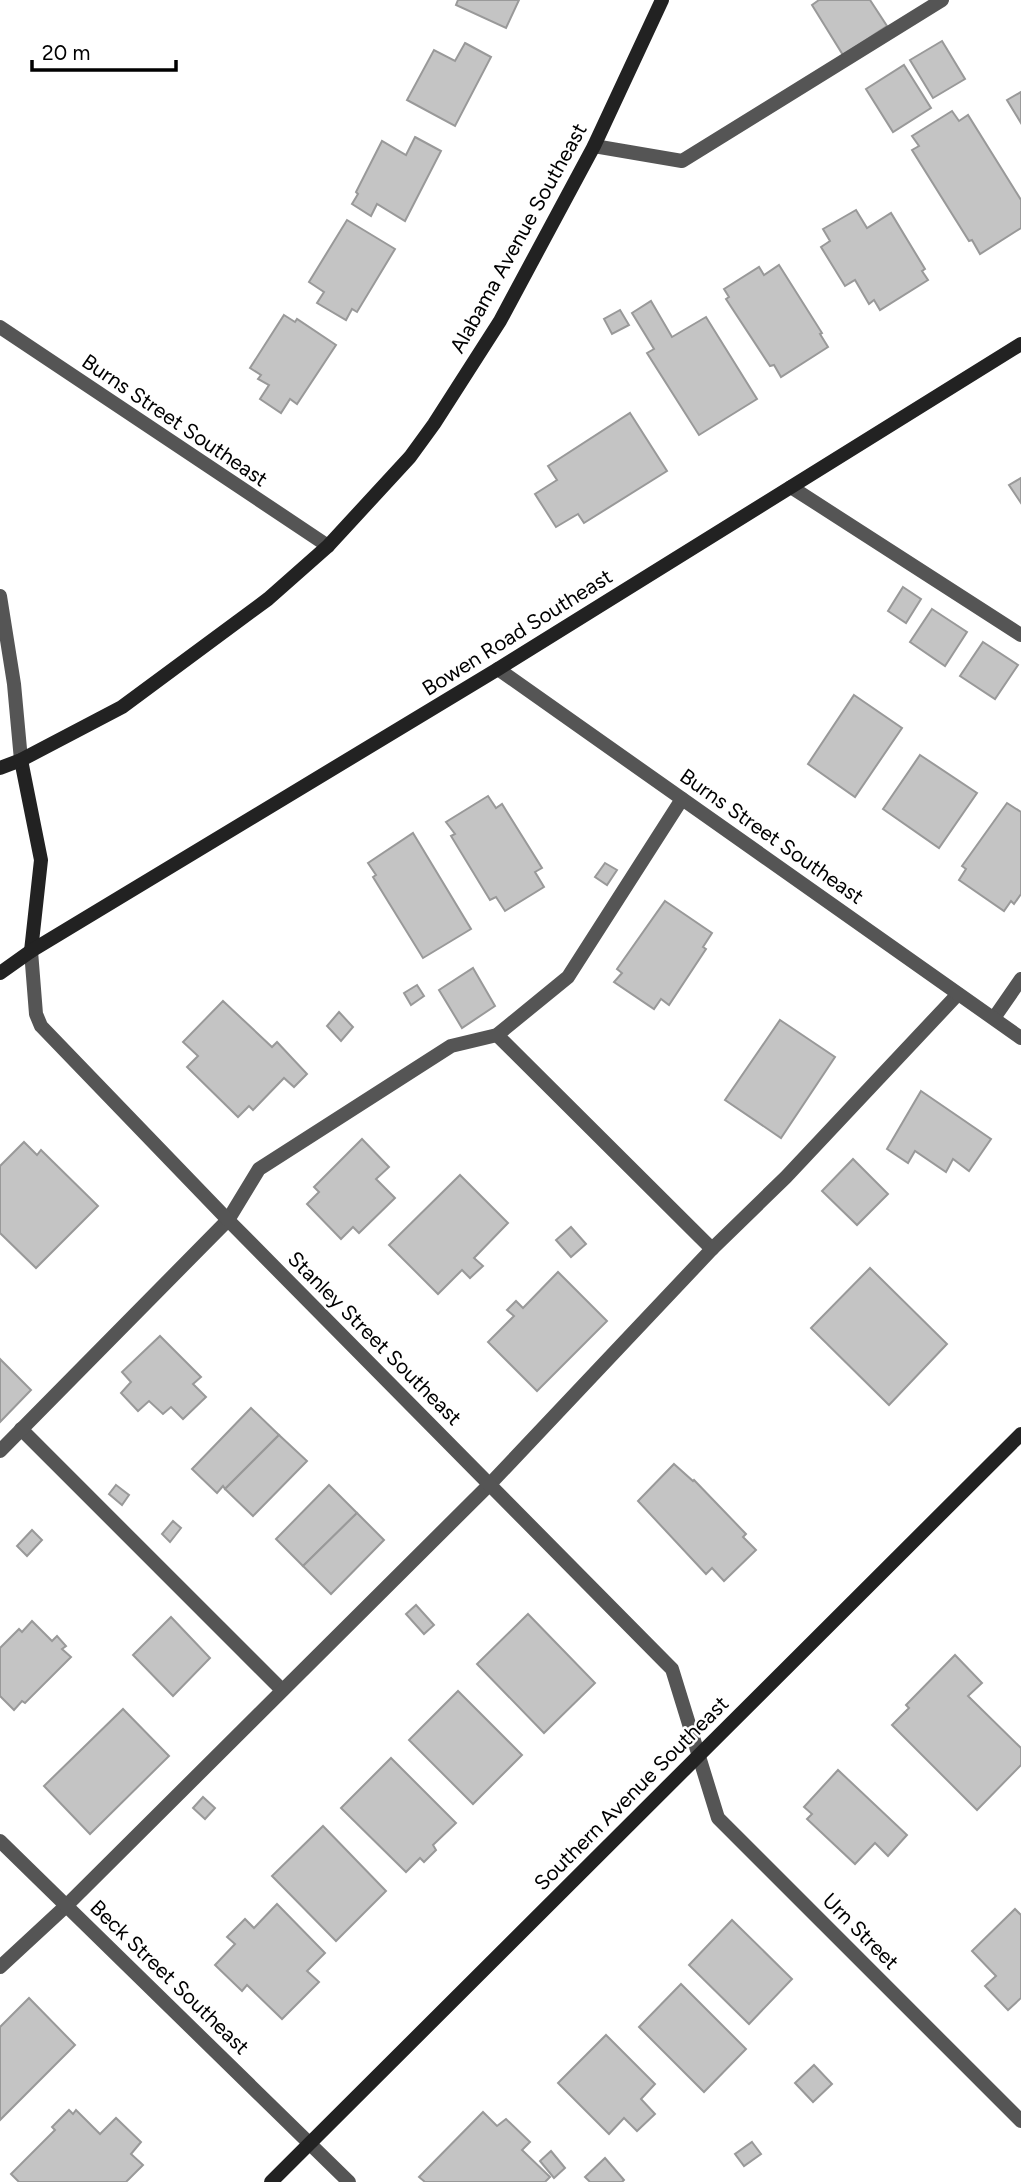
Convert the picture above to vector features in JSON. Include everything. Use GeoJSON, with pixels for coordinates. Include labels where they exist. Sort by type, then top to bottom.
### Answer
{"type":"FeatureCollection","features":[{"type":"Feature","properties":{"kind":"street","name":"Alabama Avenue Southeast"},"geometry":{"type":"LineString","coordinates":[[0,768],[122,708],[268,599],[328,547],[410,457],[435,424],[500,321],[594,146],[662,0]]}},
{"type":"Feature","properties":{"kind":"street"},"geometry":{"type":"LineString","coordinates":[[594,146],[682,161],[942,0]]}},
{"type":"Feature","properties":{"kind":"street","name":"Burns Street Southeast"},"geometry":{"type":"LineString","coordinates":[[0,327],[328,547]]}},
{"type":"Feature","properties":{"kind":"street","name":"Bowen Road Southeast"},"geometry":{"type":"LineString","coordinates":[[31,951],[498,669],[1021,344]]}},
{"type":"Feature","properties":{"kind":"street"},"geometry":{"type":"LineString","coordinates":[[792,487],[1021,635]]}},
{"type":"Feature","properties":{"kind":"street"},"geometry":{"type":"LineString","coordinates":[[0,596],[14,684],[21,760],[41,860],[31,951],[0,973]]}},
{"type":"Feature","properties":{"kind":"street","name":"Burns Street Southeast"},"geometry":{"type":"LineString","coordinates":[[498,669],[1021,1038]]}},
{"type":"Feature","properties":{"kind":"street"},"geometry":{"type":"LineString","coordinates":[[0,1451],[228,1220],[259,1169],[451,1046],[497,1035],[569,977],[682,799]]}},
{"type":"Feature","properties":{"kind":"street","name":"Stanley Street Southeast"},"geometry":{"type":"LineString","coordinates":[[31,951],[36,1014],[41,1026],[228,1220],[672,1669],[699,1754]]}},
{"type":"Feature","properties":{"kind":"street"},"geometry":{"type":"LineString","coordinates":[[994,1018],[1021,979]]}},
{"type":"Feature","properties":{"kind":"street"},"geometry":{"type":"LineString","coordinates":[[0,1967],[66,1906],[490,1484],[712,1249],[786,1177],[958,993]]}},
{"type":"Feature","properties":{"kind":"street"},"geometry":{"type":"LineString","coordinates":[[497,1035],[712,1249]]}},
{"type":"Feature","properties":{"kind":"street"},"geometry":{"type":"LineString","coordinates":[[21,1429],[282,1690]]}},
{"type":"Feature","properties":{"kind":"street","name":"Southern Avenue Southeast"},"geometry":{"type":"LineString","coordinates":[[271,2182],[1021,1434]]}},
{"type":"Feature","properties":{"kind":"street","name":"Urn Street"},"geometry":{"type":"LineString","coordinates":[[699,1754],[718,1818],[1021,2121]]}},
{"type":"Feature","properties":{"kind":"street","name":"Beck Street Southeast"},"geometry":{"type":"LineString","coordinates":[[0,1841],[349,2182]]}},
{"type":"Feature","properties":{"kind":"building"},"geometry":{"type":"Polygon","coordinates":[[[458,0],[519,0],[506,28],[456,5],[458,0]]]}},
{"type":"Feature","properties":{"kind":"building"},"geometry":{"type":"Polygon","coordinates":[[[819,0],[870,0],[887,26],[843,55],[812,5],[819,0]]]}},
{"type":"Feature","properties":{"kind":"building"},"geometry":{"type":"Polygon","coordinates":[[[942,41],[965,79],[933,98],[910,60],[942,41]]]}},
{"type":"Feature","properties":{"kind":"building"},"geometry":{"type":"Polygon","coordinates":[[[465,43],[491,57],[455,126],[407,100],[434,50],[455,61],[465,43]]]}},
{"type":"Feature","properties":{"kind":"building"},"geometry":{"type":"Polygon","coordinates":[[[904,65],[931,108],[893,132],[866,89],[904,65]]]}},
{"type":"Feature","properties":{"kind":"building"},"geometry":{"type":"Polygon","coordinates":[[[1021,92],[1021,123],[1007,100],[1021,92]]]}},
{"type":"Feature","properties":{"kind":"building"},"geometry":{"type":"Polygon","coordinates":[[[952,111],[959,121],[968,115],[1021,200],[1021,228],[980,254],[912,150],[919,146],[912,136],[952,111]]]}},
{"type":"Feature","properties":{"kind":"building"},"geometry":{"type":"Polygon","coordinates":[[[415,137],[441,151],[405,221],[377,204],[371,216],[352,204],[382,141],[406,155],[415,137]]]}},
{"type":"Feature","properties":{"kind":"building"},"geometry":{"type":"Polygon","coordinates":[[[856,210],[867,228],[891,213],[925,269],[922,271],[928,280],[880,310],[874,300],[869,304],[855,280],[845,286],[821,247],[830,241],[823,229],[856,210]]]}},
{"type":"Feature","properties":{"kind":"building"},"geometry":{"type":"Polygon","coordinates":[[[347,220],[395,249],[357,312],[352,309],[346,320],[317,303],[324,292],[309,282],[347,220]]]}},
{"type":"Feature","properties":{"kind":"building"},"geometry":{"type":"Polygon","coordinates":[[[779,265],[828,347],[781,377],[774,365],[770,366],[726,299],[729,297],[724,289],[759,267],[764,275],[779,265]]]}},
{"type":"Feature","properties":{"kind":"building"},"geometry":{"type":"Polygon","coordinates":[[[651,301],[672,337],[706,317],[757,399],[699,435],[647,353],[654,349],[632,313],[651,301]]]}},
{"type":"Feature","properties":{"kind":"building"},"geometry":{"type":"Polygon","coordinates":[[[620,310],[629,325],[612,334],[604,319],[620,310]]]}},
{"type":"Feature","properties":{"kind":"building"},"geometry":{"type":"Polygon","coordinates":[[[284,315],[295,322],[297,319],[336,345],[297,404],[290,399],[281,413],[260,399],[269,385],[258,379],[261,375],[250,368],[284,315]]]}},
{"type":"Feature","properties":{"kind":"building"},"geometry":{"type":"Polygon","coordinates":[[[630,413],[667,471],[584,523],[578,514],[556,527],[535,494],[557,480],[548,466],[630,413]]]}},
{"type":"Feature","properties":{"kind":"building"},"geometry":{"type":"Polygon","coordinates":[[[1021,478],[1021,503],[1009,485],[1021,478]]]}},
{"type":"Feature","properties":{"kind":"building"},"geometry":{"type":"Polygon","coordinates":[[[903,587],[921,599],[906,623],[888,611],[903,587]]]}},
{"type":"Feature","properties":{"kind":"building"},"geometry":{"type":"Polygon","coordinates":[[[932,609],[967,632],[945,666],[910,642],[932,609]]]}},
{"type":"Feature","properties":{"kind":"building"},"geometry":{"type":"Polygon","coordinates":[[[983,642],[1018,665],[995,699],[960,676],[983,642]]]}},
{"type":"Feature","properties":{"kind":"building"},"geometry":{"type":"Polygon","coordinates":[[[854,695],[902,728],[855,797],[808,764],[854,695]]]}},
{"type":"Feature","properties":{"kind":"building"},"geometry":{"type":"Polygon","coordinates":[[[920,755],[977,793],[939,848],[883,809],[920,755]]]}},
{"type":"Feature","properties":{"kind":"building"},"geometry":{"type":"Polygon","coordinates":[[[488,796],[496,808],[502,804],[542,868],[535,872],[544,887],[505,911],[496,897],[490,900],[451,836],[455,834],[446,822],[488,796]]]}},
{"type":"Feature","properties":{"kind":"building"},"geometry":{"type":"Polygon","coordinates":[[[1007,803],[1021,812],[1021,894],[1014,904],[1011,901],[1004,911],[959,880],[966,869],[962,866],[1007,803]]]}},
{"type":"Feature","properties":{"kind":"building"},"geometry":{"type":"Polygon","coordinates":[[[413,833],[471,929],[423,958],[373,877],[376,875],[368,863],[413,833]]]}},
{"type":"Feature","properties":{"kind":"building"},"geometry":{"type":"Polygon","coordinates":[[[605,863],[617,870],[607,885],[595,877],[605,863]]]}},
{"type":"Feature","properties":{"kind":"building"},"geometry":{"type":"Polygon","coordinates":[[[665,901],[712,933],[703,947],[706,949],[669,1005],[661,999],[654,1009],[614,982],[622,973],[617,969],[665,901]]]}},
{"type":"Feature","properties":{"kind":"building"},"geometry":{"type":"Polygon","coordinates":[[[473,968],[495,1006],[462,1028],[439,990],[473,968]]]}},
{"type":"Feature","properties":{"kind":"building"},"geometry":{"type":"Polygon","coordinates":[[[417,985],[424,996],[411,1005],[404,993],[417,985]]]}},
{"type":"Feature","properties":{"kind":"building"},"geometry":{"type":"Polygon","coordinates":[[[223,1001],[272,1047],[277,1042],[307,1074],[294,1087],[284,1078],[253,1110],[249,1106],[238,1117],[187,1067],[198,1056],[183,1042],[223,1001]]]}},
{"type":"Feature","properties":{"kind":"building"},"geometry":{"type":"Polygon","coordinates":[[[339,1012],[353,1027],[341,1041],[327,1026],[339,1012]]]}},
{"type":"Feature","properties":{"kind":"building"},"geometry":{"type":"Polygon","coordinates":[[[780,1020],[835,1057],[781,1138],[725,1100],[780,1020]]]}},
{"type":"Feature","properties":{"kind":"building"},"geometry":{"type":"Polygon","coordinates":[[[921,1091],[991,1139],[969,1171],[953,1159],[946,1172],[915,1151],[908,1163],[887,1149],[921,1091]]]}},
{"type":"Feature","properties":{"kind":"building"},"geometry":{"type":"Polygon","coordinates":[[[362,1139],[389,1167],[376,1179],[395,1198],[359,1233],[353,1227],[341,1239],[307,1204],[319,1192],[314,1187],[362,1139]]]}},
{"type":"Feature","properties":{"kind":"building"},"geometry":{"type":"Polygon","coordinates":[[[24,1142],[37,1155],[41,1150],[98,1206],[36,1268],[0,1233],[0,1166],[24,1142]]]}},
{"type":"Feature","properties":{"kind":"building"},"geometry":{"type":"Polygon","coordinates":[[[853,1159],[888,1194],[857,1225],[822,1191],[853,1159]]]}},
{"type":"Feature","properties":{"kind":"building"},"geometry":{"type":"Polygon","coordinates":[[[460,1175],[508,1223],[474,1258],[483,1266],[470,1278],[462,1270],[438,1294],[389,1245],[460,1175]]]}},
{"type":"Feature","properties":{"kind":"building"},"geometry":{"type":"Polygon","coordinates":[[[571,1227],[586,1244],[571,1257],[556,1240],[571,1227]]]}},
{"type":"Feature","properties":{"kind":"building"},"geometry":{"type":"Polygon","coordinates":[[[870,1268],[947,1344],[889,1405],[811,1328],[870,1268]]]}},
{"type":"Feature","properties":{"kind":"building"},"geometry":{"type":"Polygon","coordinates":[[[558,1272],[607,1321],[537,1391],[488,1342],[514,1316],[507,1310],[516,1301],[523,1308],[558,1272]]]}},
{"type":"Feature","properties":{"kind":"building"},"geometry":{"type":"Polygon","coordinates":[[[160,1336],[201,1377],[193,1384],[206,1397],[183,1419],[171,1407],[163,1414],[149,1401],[138,1411],[121,1393],[131,1382],[122,1372],[160,1336]]]}},
{"type":"Feature","properties":{"kind":"building"},"geometry":{"type":"Polygon","coordinates":[[[0,1359],[31,1390],[0,1422],[0,1359]]]}},
{"type":"Feature","properties":{"kind":"building"},"geometry":{"type":"Polygon","coordinates":[[[251,1408],[279,1435],[225,1489],[223,1486],[217,1493],[192,1469],[251,1408]]]}},
{"type":"Feature","properties":{"kind":"building"},"geometry":{"type":"Polygon","coordinates":[[[279,1435],[307,1461],[253,1516],[225,1489],[279,1435]]]}},
{"type":"Feature","properties":{"kind":"building"},"geometry":{"type":"Polygon","coordinates":[[[674,1464],[694,1480],[746,1534],[743,1537],[756,1550],[724,1581],[712,1568],[706,1574],[638,1501],[674,1464]]]}},
{"type":"Feature","properties":{"kind":"building"},"geometry":{"type":"Polygon","coordinates":[[[116,1485],[129,1495],[122,1505],[109,1494],[116,1485]]]}},
{"type":"Feature","properties":{"kind":"building"},"geometry":{"type":"Polygon","coordinates":[[[329,1485],[357,1513],[303,1566],[276,1539],[329,1485]]]}},
{"type":"Feature","properties":{"kind":"building"},"geometry":{"type":"Polygon","coordinates":[[[357,1513],[384,1540],[331,1594],[303,1566],[357,1513]]]}},
{"type":"Feature","properties":{"kind":"building"},"geometry":{"type":"Polygon","coordinates":[[[173,1521],[181,1528],[170,1542],[162,1534],[173,1521]]]}},
{"type":"Feature","properties":{"kind":"building"},"geometry":{"type":"Polygon","coordinates":[[[32,1530],[42,1540],[27,1556],[17,1546],[32,1530]]]}},
{"type":"Feature","properties":{"kind":"building"},"geometry":{"type":"Polygon","coordinates":[[[416,1605],[434,1625],[424,1634],[406,1614],[416,1605]]]}},
{"type":"Feature","properties":{"kind":"building"},"geometry":{"type":"Polygon","coordinates":[[[528,1614],[595,1683],[544,1733],[477,1664],[528,1614]]]}},
{"type":"Feature","properties":{"kind":"building"},"geometry":{"type":"Polygon","coordinates":[[[171,1617],[210,1658],[173,1696],[133,1655],[171,1617]]]}},
{"type":"Feature","properties":{"kind":"building"},"geometry":{"type":"Polygon","coordinates":[[[32,1621],[52,1641],[57,1636],[66,1646],[62,1649],[71,1657],[25,1703],[22,1701],[14,1710],[0,1696],[0,1648],[19,1629],[22,1632],[32,1621]]]}},
{"type":"Feature","properties":{"kind":"building"},"geometry":{"type":"Polygon","coordinates":[[[955,1655],[982,1683],[968,1696],[1021,1748],[1021,1765],[977,1810],[892,1725],[909,1708],[906,1705],[955,1655]]]}},
{"type":"Feature","properties":{"kind":"building"},"geometry":{"type":"Polygon","coordinates":[[[458,1691],[522,1755],[473,1804],[409,1740],[458,1691]]]}},
{"type":"Feature","properties":{"kind":"building"},"geometry":{"type":"Polygon","coordinates":[[[123,1709],[169,1756],[90,1834],[44,1786],[123,1709]]]}},
{"type":"Feature","properties":{"kind":"building"},"geometry":{"type":"Polygon","coordinates":[[[391,1758],[456,1823],[433,1845],[436,1850],[424,1862],[420,1858],[406,1872],[341,1808],[391,1758]]]}},
{"type":"Feature","properties":{"kind":"building"},"geometry":{"type":"Polygon","coordinates":[[[838,1770],[907,1835],[888,1856],[875,1843],[855,1864],[807,1819],[812,1814],[804,1807],[838,1770]]]}},
{"type":"Feature","properties":{"kind":"building"},"geometry":{"type":"Polygon","coordinates":[[[203,1797],[215,1808],[205,1819],[193,1808],[203,1797]]]}},
{"type":"Feature","properties":{"kind":"building"},"geometry":{"type":"Polygon","coordinates":[[[323,1826],[386,1891],[336,1941],[272,1876],[323,1826]]]}},
{"type":"Feature","properties":{"kind":"building"},"geometry":{"type":"Polygon","coordinates":[[[277,1904],[325,1953],[307,1971],[319,1982],[282,2019],[247,1985],[242,1991],[215,1965],[235,1944],[227,1937],[245,1919],[254,1928],[277,1904]]]}},
{"type":"Feature","properties":{"kind":"building"},"geometry":{"type":"Polygon","coordinates":[[[1015,1909],[1021,1915],[1021,1998],[1008,2010],[985,1986],[996,1976],[972,1951],[1015,1909]]]}},
{"type":"Feature","properties":{"kind":"building"},"geometry":{"type":"Polygon","coordinates":[[[732,1920],[792,1979],[749,2024],[689,1965],[732,1920]]]}},
{"type":"Feature","properties":{"kind":"building"},"geometry":{"type":"Polygon","coordinates":[[[681,1984],[746,2049],[704,2092],[639,2027],[681,1984]]]}},
{"type":"Feature","properties":{"kind":"building"},"geometry":{"type":"Polygon","coordinates":[[[29,1998],[75,2045],[0,2120],[0,2027],[29,1998]]]}},
{"type":"Feature","properties":{"kind":"building"},"geometry":{"type":"Polygon","coordinates":[[[606,2035],[655,2084],[641,2099],[655,2114],[637,2131],[624,2118],[609,2134],[558,2083],[606,2035]]]}},
{"type":"Feature","properties":{"kind":"building"},"geometry":{"type":"Polygon","coordinates":[[[814,2065],[832,2084],[813,2102],[795,2083],[814,2065]]]}},
{"type":"Feature","properties":{"kind":"building"},"geometry":{"type":"Polygon","coordinates":[[[69,2110],[73,2114],[76,2110],[100,2134],[116,2118],[141,2142],[131,2154],[143,2165],[126,2182],[19,2182],[11,2174],[55,2130],[52,2127],[69,2110]]]}},
{"type":"Feature","properties":{"kind":"building"},"geometry":{"type":"Polygon","coordinates":[[[483,2112],[497,2126],[506,2119],[530,2142],[522,2150],[550,2177],[545,2182],[425,2182],[419,2177],[483,2112]]]}},
{"type":"Feature","properties":{"kind":"building"},"geometry":{"type":"Polygon","coordinates":[[[752,2142],[761,2154],[744,2166],[735,2154],[752,2142]]]}},
{"type":"Feature","properties":{"kind":"building"},"geometry":{"type":"Polygon","coordinates":[[[551,2151],[565,2168],[554,2178],[540,2161],[551,2151]]]}},
{"type":"Feature","properties":{"kind":"building"},"geometry":{"type":"Polygon","coordinates":[[[605,2158],[624,2180],[622,2182],[590,2182],[585,2177],[605,2158]]]}}]}
